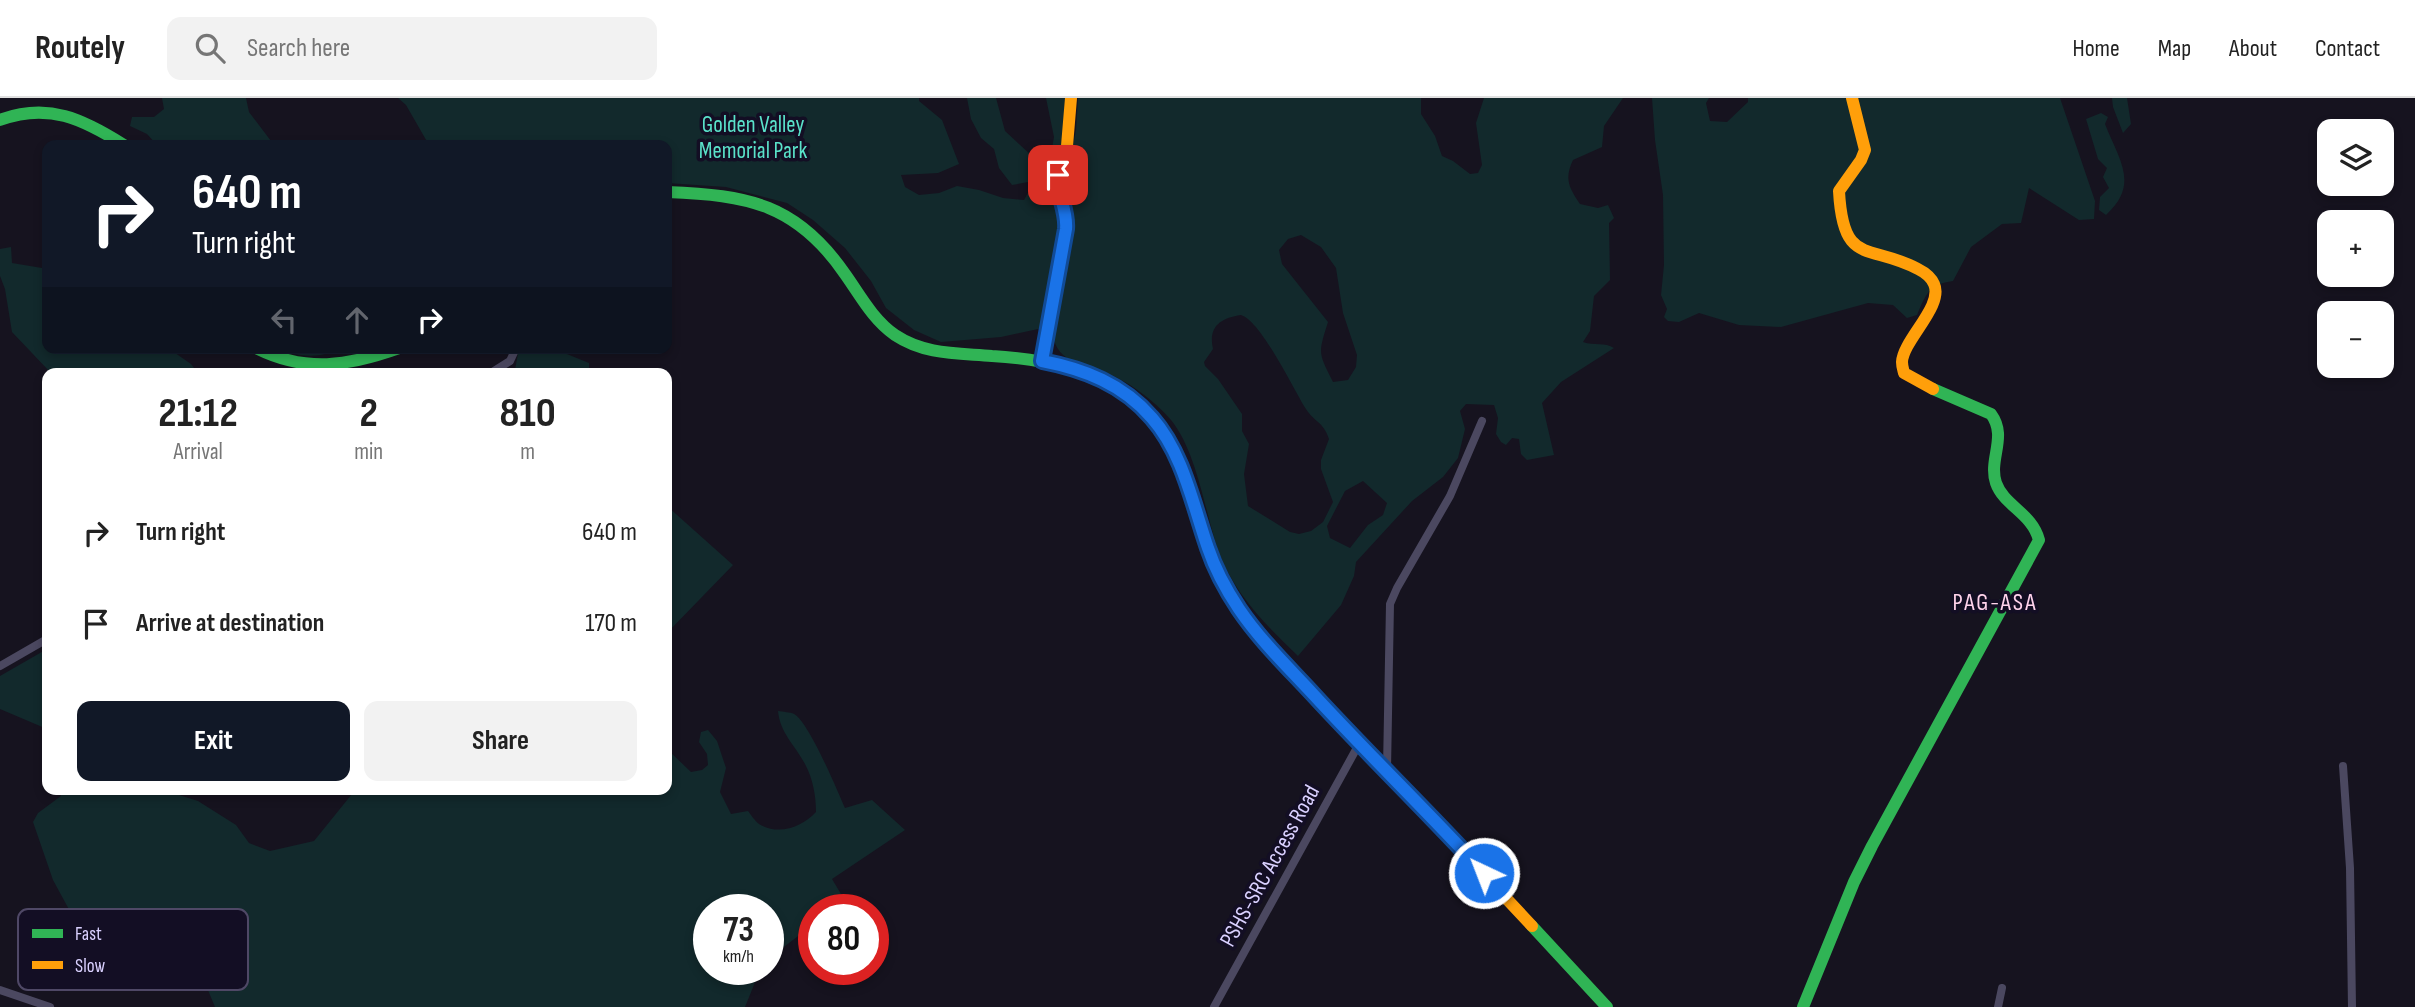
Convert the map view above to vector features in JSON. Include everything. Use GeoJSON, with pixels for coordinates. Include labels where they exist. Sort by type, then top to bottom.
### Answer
{"type":"FeatureCollection","features":[{"type":"Feature","properties":{"kind":"main road"},"geometry":{"type":"LineString","coordinates":[[1042,361],[1066,229],[1066,213],[1057,181],[1067,146],[1071,98]]}},
{"type":"Feature","properties":{"kind":"main road"},"geometry":{"type":"LineString","coordinates":[[1803,1007],[1854,882],[1872,846],[2039,540],[2038,532],[2032,524],[1997,487],[1995,475],[2000,428],[1996,419],[1991,414],[1922,384],[1904,373],[1902,360],[1936,296],[1936,289],[1932,281],[1918,269],[1862,249],[1851,241],[1839,191],[1864,155],[1852,98]]}},
{"type":"Feature","properties":{"kind":"main road"},"geometry":{"type":"LineString","coordinates":[[0,120],[24,111],[53,113],[94,127],[116,140]]}},
{"type":"Feature","properties":{"kind":"main road"},"geometry":{"type":"LineString","coordinates":[[672,192],[724,195],[755,203],[789,217],[821,242],[879,322],[890,332],[919,348],[936,352],[1042,361],[1073,368],[1101,378],[1130,397],[1153,418],[1176,458],[1209,551],[1238,607],[1266,644],[1607,1007]]}},
{"type":"Feature","properties":{"kind":"main road"},"geometry":{"type":"LineString","coordinates":[[271,354],[292,362],[318,364],[358,361],[380,354]]}},
{"type":"Feature","properties":{"kind":"street"},"geometry":{"type":"LineString","coordinates":[[500,368],[510,362],[513,354]]}},
{"type":"Feature","properties":{"kind":"street"},"geometry":{"type":"LineString","coordinates":[[1387,772],[1390,604],[1450,496],[1482,421]]}},
{"type":"Feature","properties":{"kind":"street"},"geometry":{"type":"LineString","coordinates":[[0,666],[42,642]]}},
{"type":"Feature","properties":{"kind":"street","name":"PSHS-SRC Access Road"},"geometry":{"type":"LineString","coordinates":[[1214,1007],[1359,744]]}},
{"type":"Feature","properties":{"kind":"street"},"geometry":{"type":"LineString","coordinates":[[2343,766],[2350,868],[2351,1007]]}},
{"type":"Feature","properties":{"kind":"street"},"geometry":{"type":"LineString","coordinates":[[1998,1007],[2002,988]]}},
{"type":"Feature","properties":{"kind":"street"},"geometry":{"type":"LineString","coordinates":[[0,990],[50,1007]]}},
{"type":"Feature","properties":{"kind":"green space"},"geometry":{"type":"Polygon","coordinates":[[[162,98],[246,98],[249,112],[270,140],[152,140],[147,134],[130,126],[132,117],[154,117],[164,109],[162,98]]]}},
{"type":"Feature","properties":{"kind":"green space","name":"Golden Valley Memorial Park"},"geometry":{"type":"Polygon","coordinates":[[[398,98],[919,98],[919,101],[942,120],[959,164],[938,173],[901,175],[905,187],[919,195],[939,193],[957,186],[1003,198],[1024,200],[1029,191],[1028,182],[1012,185],[999,168],[994,149],[981,138],[971,119],[967,98],[996,98],[1005,131],[1031,155],[1043,158],[1051,154],[1054,137],[1046,98],[1065,98],[1062,152],[1048,182],[1054,191],[1064,190],[1076,130],[1078,98],[1421,98],[1421,114],[1435,136],[1442,156],[1470,174],[1478,173],[1482,165],[1476,123],[1484,98],[1623,98],[1604,126],[1602,147],[1573,160],[1568,178],[1580,204],[1598,208],[1608,205],[1614,218],[1609,223],[1610,280],[1594,296],[1590,331],[1583,342],[1614,348],[1561,382],[1542,403],[1554,455],[1527,460],[1521,454],[1519,439],[1512,438],[1506,445],[1496,434],[1498,418],[1494,405],[1466,404],[1460,411],[1465,429],[1458,458],[1443,477],[1412,501],[1356,562],[1354,576],[1341,605],[1298,656],[1252,608],[1233,581],[1218,550],[1194,465],[1171,420],[1131,385],[1063,355],[1055,344],[1052,326],[1001,337],[941,342],[914,330],[886,308],[871,281],[845,248],[813,220],[787,203],[726,187],[672,183],[672,140],[426,140],[406,105],[398,98]],[[1301,235],[1288,239],[1279,250],[1282,264],[1328,322],[1321,353],[1333,382],[1348,380],[1356,367],[1357,355],[1343,313],[1336,268],[1321,247],[1301,235]],[[1241,315],[1227,318],[1217,325],[1212,335],[1213,349],[1204,362],[1242,414],[1242,431],[1249,444],[1244,474],[1248,506],[1290,532],[1299,534],[1311,531],[1323,522],[1333,502],[1321,469],[1321,460],[1329,439],[1324,429],[1309,414],[1267,342],[1249,320],[1241,315]],[[1363,481],[1345,491],[1327,526],[1330,538],[1350,548],[1368,525],[1383,515],[1387,503],[1363,481]]]}},
{"type":"Feature","properties":{"kind":"green space"},"geometry":{"type":"Polygon","coordinates":[[[1652,98],[1709,98],[1706,103],[1710,121],[1727,122],[1748,102],[1748,98],[2060,98],[2095,201],[2094,219],[2079,220],[2029,188],[2021,223],[2002,224],[1971,247],[1953,281],[1945,282],[1929,291],[1917,315],[1907,318],[1893,305],[1868,303],[1781,327],[1739,325],[1699,313],[1679,322],[1668,321],[1664,317],[1667,309],[1661,295],[1664,265],[1663,195],[1652,98]]]}},
{"type":"Feature","properties":{"kind":"green space"},"geometry":{"type":"Polygon","coordinates":[[[2112,98],[2127,98],[2131,124],[2123,133],[2113,107],[2112,98]]]}},
{"type":"Feature","properties":{"kind":"green space"},"geometry":{"type":"Polygon","coordinates":[[[2101,113],[2108,117],[2105,124],[2124,171],[2122,193],[2106,215],[2099,210],[2100,197],[2109,188],[2103,177],[2107,168],[2098,159],[2086,119],[2101,113]]]}},
{"type":"Feature","properties":{"kind":"green space"},"geometry":{"type":"Polygon","coordinates":[[[11,247],[12,263],[42,268],[42,354],[177,354],[194,368],[46,368],[12,332],[5,289],[0,276],[0,249],[11,247]]]}},
{"type":"Feature","properties":{"kind":"green space"},"geometry":{"type":"Polygon","coordinates":[[[293,354],[323,354],[314,356],[293,354]]]}},
{"type":"Feature","properties":{"kind":"green space"},"geometry":{"type":"Polygon","coordinates":[[[518,354],[567,354],[589,363],[589,368],[515,368],[518,354]]]}},
{"type":"Feature","properties":{"kind":"green space"},"geometry":{"type":"Polygon","coordinates":[[[672,510],[733,565],[672,628],[672,510]]]}},
{"type":"Feature","properties":{"kind":"green space"},"geometry":{"type":"Polygon","coordinates":[[[42,652],[42,727],[0,709],[0,676],[42,652]]]}},
{"type":"Feature","properties":{"kind":"green space"},"geometry":{"type":"Polygon","coordinates":[[[778,711],[794,714],[807,730],[845,808],[872,800],[905,830],[832,879],[841,894],[798,894],[798,936],[784,947],[784,894],[693,894],[693,985],[754,985],[745,1007],[215,1007],[208,990],[248,990],[248,909],[69,909],[53,880],[33,822],[38,813],[61,795],[179,795],[198,801],[236,825],[249,843],[270,851],[314,841],[351,795],[672,795],[672,754],[691,772],[702,770],[708,765],[707,754],[699,742],[701,732],[708,730],[717,741],[726,768],[720,792],[731,814],[748,811],[759,824],[767,828],[782,829],[797,826],[816,812],[814,788],[808,770],[785,732],[778,711]]]}},
{"type":"Feature","properties":{"kind":"traffic: fast"},"geometry":{"type":"LineString","coordinates":[[0,120],[17,115],[50,113],[79,121],[115,140]]}},
{"type":"Feature","properties":{"kind":"traffic: fast"},"geometry":{"type":"LineString","coordinates":[[672,192],[722,196],[746,201],[789,218],[827,251],[880,322],[906,342],[942,352],[1049,363],[1102,381],[1135,402],[1154,420],[1169,442],[1191,492],[1218,570],[1244,616],[1277,658],[1370,753]]}},
{"type":"Feature","properties":{"kind":"traffic: fast"},"geometry":{"type":"LineString","coordinates":[[270,354],[310,364],[345,363],[379,354]]}},
{"type":"Feature","properties":{"kind":"traffic: fast"},"geometry":{"type":"LineString","coordinates":[[1803,1007],[1854,882],[1872,846],[2039,540],[2030,523],[2005,498],[1996,483],[1994,465],[1998,431],[1991,414],[1933,389]]}},
{"type":"Feature","properties":{"kind":"traffic: fast"},"geometry":{"type":"LineString","coordinates":[[1532,926],[1607,1007]]}},
{"type":"Feature","properties":{"kind":"traffic: slow"},"geometry":{"type":"LineString","coordinates":[[1042,361],[1066,229],[1066,213],[1057,181],[1067,146],[1071,98]]}},
{"type":"Feature","properties":{"kind":"traffic: slow"},"geometry":{"type":"LineString","coordinates":[[1852,98],[1865,150],[1839,191],[1846,232],[1862,249],[1901,261],[1918,269],[1933,281],[1936,293],[1929,313],[1904,353],[1902,362],[1904,373],[1933,389]]}},
{"type":"Feature","properties":{"kind":"traffic: slow"},"geometry":{"type":"LineString","coordinates":[[1370,753],[1532,926]]}},
{"type":"Feature","properties":{"kind":"district","name":"PAG-ASA"},"geometry":{"type":"Point","coordinates":[1995,602]}},
{"type":"Feature","properties":{"kind":"route"},"geometry":{"type":"LineString","coordinates":[[1058,175],[1057,181],[1067,222],[1042,361],[1088,372],[1101,378],[1130,397],[1153,418],[1176,458],[1221,578],[1250,625],[1359,744],[1484,873]]}}]}
